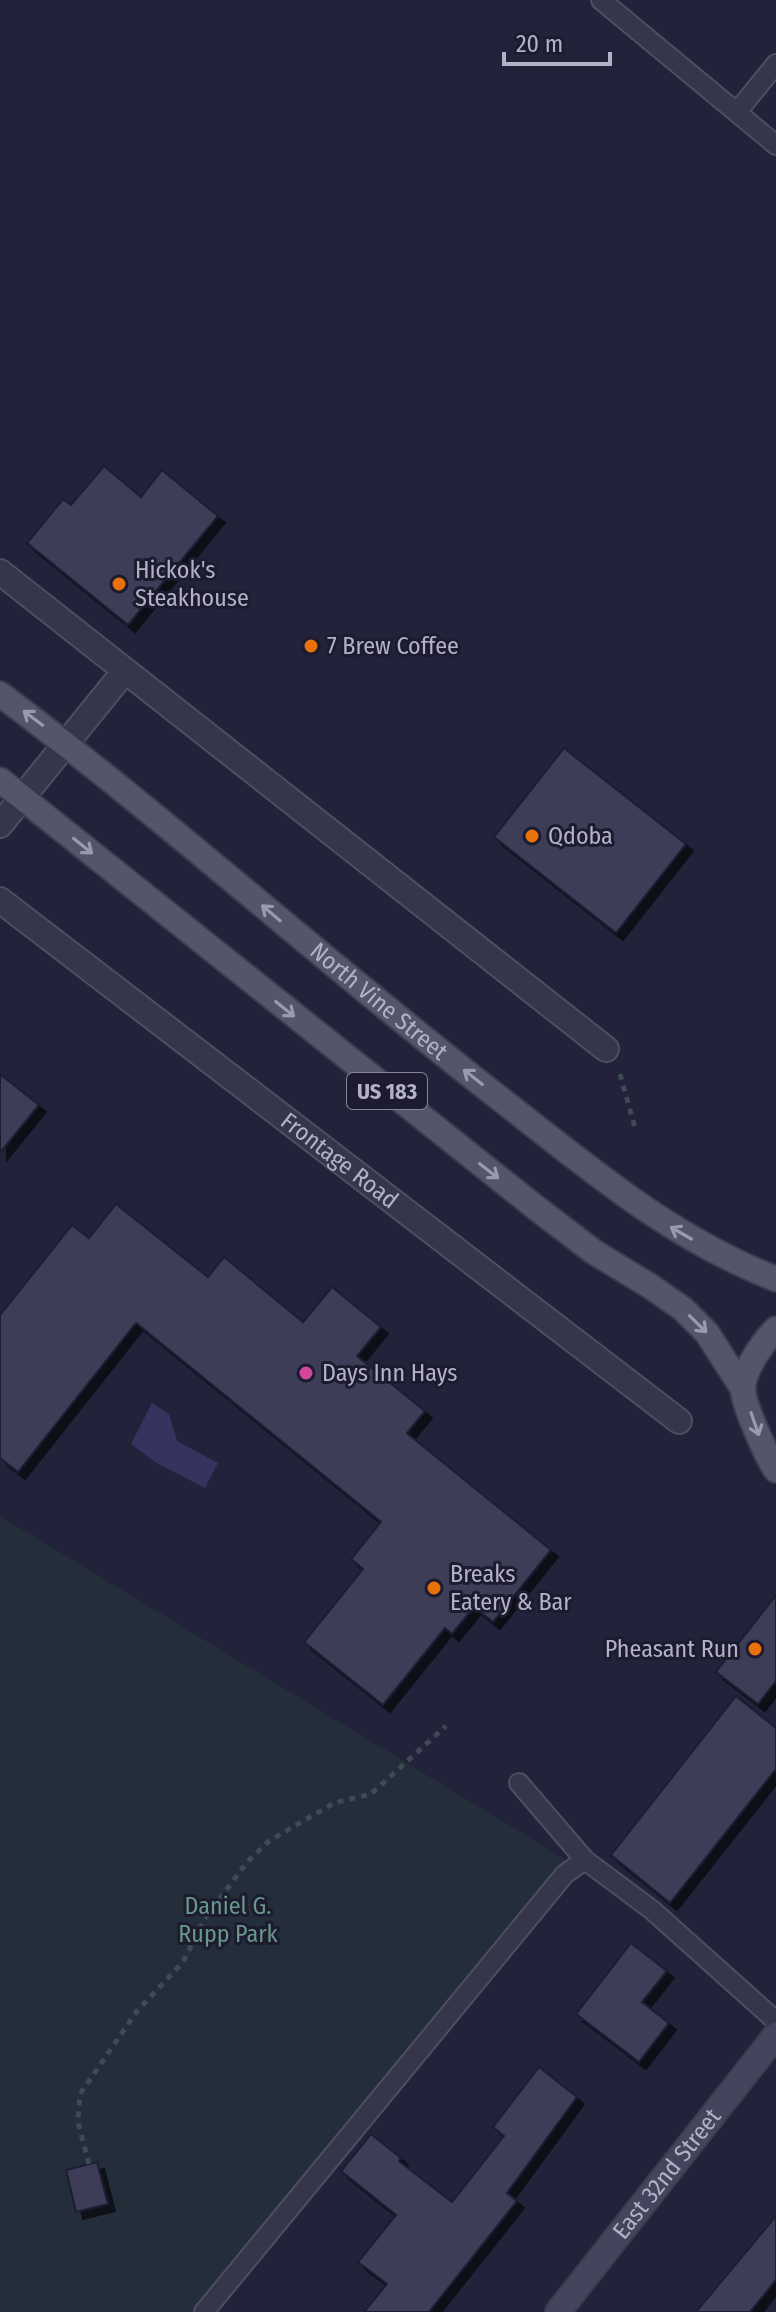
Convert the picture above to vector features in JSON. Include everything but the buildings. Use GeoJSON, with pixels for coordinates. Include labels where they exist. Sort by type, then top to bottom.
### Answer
{"type":"FeatureCollection","features":[{"type":"Feature","properties":{"kind":"main road","name":"North Vine Street"},"geometry":{"type":"LineString","coordinates":[[0,694],[66,743],[420,1036],[621,1193],[672,1228],[723,1257],[776,1279]]}},
{"type":"Feature","properties":{"kind":"main road","name":"US 183"},"geometry":{"type":"LineString","coordinates":[[0,780],[535,1207],[594,1252],[683,1309],[707,1333],[743,1389]]}},
{"type":"Feature","properties":{"kind":"main road"},"geometry":{"type":"LineString","coordinates":[[776,1329],[754,1356],[743,1389],[757,1432],[776,1470]]}},
{"type":"Feature","properties":{"kind":"street"},"geometry":{"type":"LineString","coordinates":[[0,572],[612,1059]]}},
{"type":"Feature","properties":{"kind":"street"},"geometry":{"type":"LineString","coordinates":[[0,825],[124,672]]}},
{"type":"Feature","properties":{"kind":"street","name":"Frontage Road"},"geometry":{"type":"LineString","coordinates":[[0,900],[679,1421]]}},
{"type":"Feature","properties":{"kind":"street","name":"East 32nd Street"},"geometry":{"type":"LineString","coordinates":[[558,2312],[776,2035]]}},
{"type":"Feature","properties":{"kind":"lane"},"geometry":{"type":"LineString","coordinates":[[601,0],[776,145]]}},
{"type":"Feature","properties":{"kind":"lane"},"geometry":{"type":"LineString","coordinates":[[737,112],[776,64]]}},
{"type":"Feature","properties":{"kind":"lane"},"geometry":{"type":"LineString","coordinates":[[519,1783],[585,1860],[652,1910],[776,2021]]}},
{"type":"Feature","properties":{"kind":"lane"},"geometry":{"type":"LineString","coordinates":[[204,2312],[565,1874],[585,1860]]}},
{"type":"Feature","properties":{"kind":"path"},"geometry":{"type":"LineString","coordinates":[[612,1059],[636,1131]]}},
{"type":"Feature","properties":{"kind":"path"},"geometry":{"type":"LineString","coordinates":[[89,2164],[78,2122],[80,2094],[137,2011],[183,1962],[204,1920],[247,1862],[269,1841],[334,1803],[371,1794],[446,1726]]}},
{"type":"Feature","properties":{"kind":"green space","name":"Daniel G. Rupp Park"},"geometry":{"type":"Polygon","coordinates":[[[0,1516],[568,1861],[206,2312],[0,2312],[0,1516]]]}},
{"type":"Feature","properties":{"kind":"shaded area"},"geometry":{"type":"Polygon","coordinates":[[[152,1403],[169,1414],[177,1441],[218,1463],[205,1488],[155,1462],[131,1444],[152,1403]]]}},
{"type":"Feature","properties":{"kind":"place","name":"Hickok's Steakhouse"},"geometry":{"type":"Point","coordinates":[119,584]}},
{"type":"Feature","properties":{"kind":"place","name":"7 Brew Coffee"},"geometry":{"type":"Point","coordinates":[311,646]}},
{"type":"Feature","properties":{"kind":"place","name":"Qdoba"},"geometry":{"type":"Point","coordinates":[532,836]}},
{"type":"Feature","properties":{"kind":"place","name":"Days Inn Hays"},"geometry":{"type":"Point","coordinates":[306,1373]}},
{"type":"Feature","properties":{"kind":"place","name":"Breaks Eatery & Bar"},"geometry":{"type":"Point","coordinates":[434,1588]}},
{"type":"Feature","properties":{"kind":"place","name":"Pheasant Run"},"geometry":{"type":"Point","coordinates":[755,1649]}}]}
